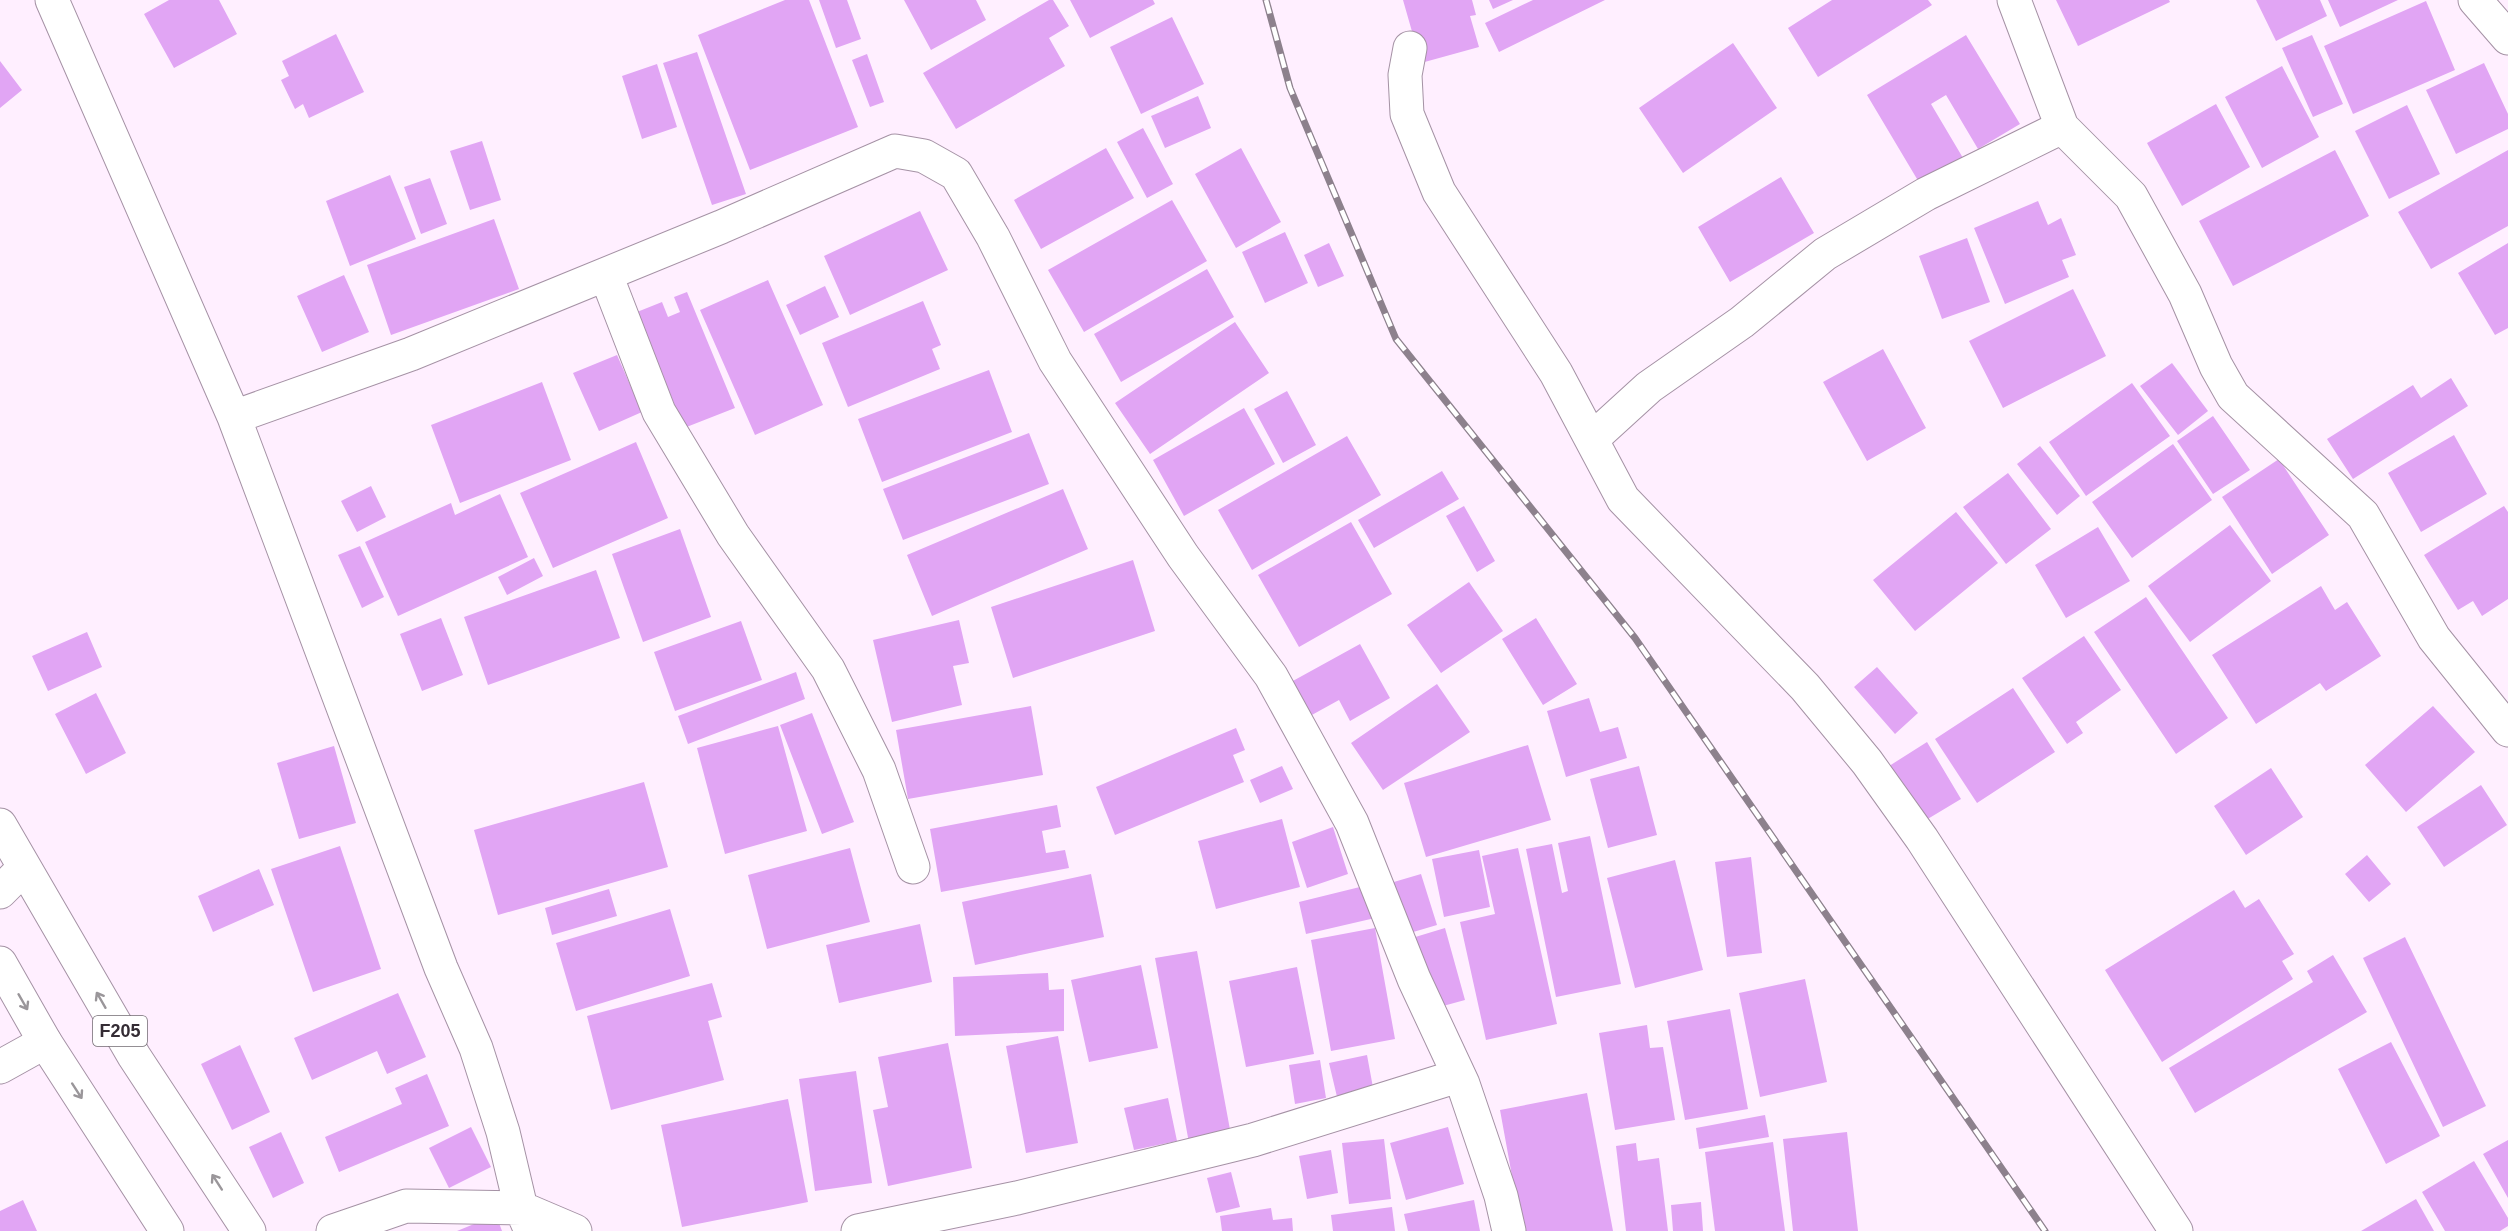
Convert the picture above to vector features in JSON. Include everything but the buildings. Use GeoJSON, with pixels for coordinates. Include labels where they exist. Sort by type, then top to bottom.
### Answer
{"type":"FeatureCollection","features":[{"type":"Feature","properties":{"kind":"street"},"geometry":{"type":"LineString","coordinates":[[52,0],[234,417],[441,968],[476,1048],[503,1132],[526,1219]]}},
{"type":"Feature","properties":{"kind":"street"},"geometry":{"type":"LineString","coordinates":[[2014,0],[2062,127],[2131,196],[2185,294],[2216,366],[2233,396],[2363,515],[2433,638],[2508,730]]}},
{"type":"Feature","properties":{"kind":"street"},"geometry":{"type":"LineString","coordinates":[[2475,0],[2508,38]]}},
{"type":"Feature","properties":{"kind":"street"},"geometry":{"type":"LineString","coordinates":[[1410,48],[1404,75],[1407,114],[1439,192],[1556,373],[1623,499],[1805,687],[1867,762],[1922,838],[2176,1231]]}},
{"type":"Feature","properties":{"kind":"street"},"geometry":{"type":"LineString","coordinates":[[1592,439],[1649,387],[1742,322],[1825,254],[1926,194],[2062,127]]}},
{"type":"Feature","properties":{"kind":"street"},"geometry":{"type":"LineString","coordinates":[[234,417],[411,354],[895,151],[924,156],[956,174],[993,237],[1055,361],[1183,556],[1277,687],[1352,823],[1414,979],[1463,1084],[1501,1196],[1509,1231]]}},
{"type":"Feature","properties":{"kind":"street"},"geometry":{"type":"LineString","coordinates":[[606,274],[658,412],[733,535],[828,669],[879,770],[914,867]]}},
{"type":"Feature","properties":{"kind":"street","name":"F205"},"geometry":{"type":"LineString","coordinates":[[0,825],[134,1056],[249,1231]]}},
{"type":"Feature","properties":{"kind":"street"},"geometry":{"type":"LineString","coordinates":[[0,892],[24,868]]}},
{"type":"Feature","properties":{"kind":"street"},"geometry":{"type":"LineString","coordinates":[[0,963],[45,1042],[167,1231]]}},
{"type":"Feature","properties":{"kind":"street"},"geometry":{"type":"LineString","coordinates":[[0,1066],[45,1042]]}},
{"type":"Feature","properties":{"kind":"street"},"geometry":{"type":"LineString","coordinates":[[858,1231],[1017,1198],[1253,1140],[1458,1076]]}},
{"type":"Feature","properties":{"kind":"street"},"geometry":{"type":"LineString","coordinates":[[333,1231],[406,1206],[526,1219],[575,1231]]}},
{"type":"Feature","properties":{"kind":"railway"},"geometry":{"type":"LineString","coordinates":[[1266,0],[1290,88],[1396,339],[1635,638],[2045,1231]]}}]}
